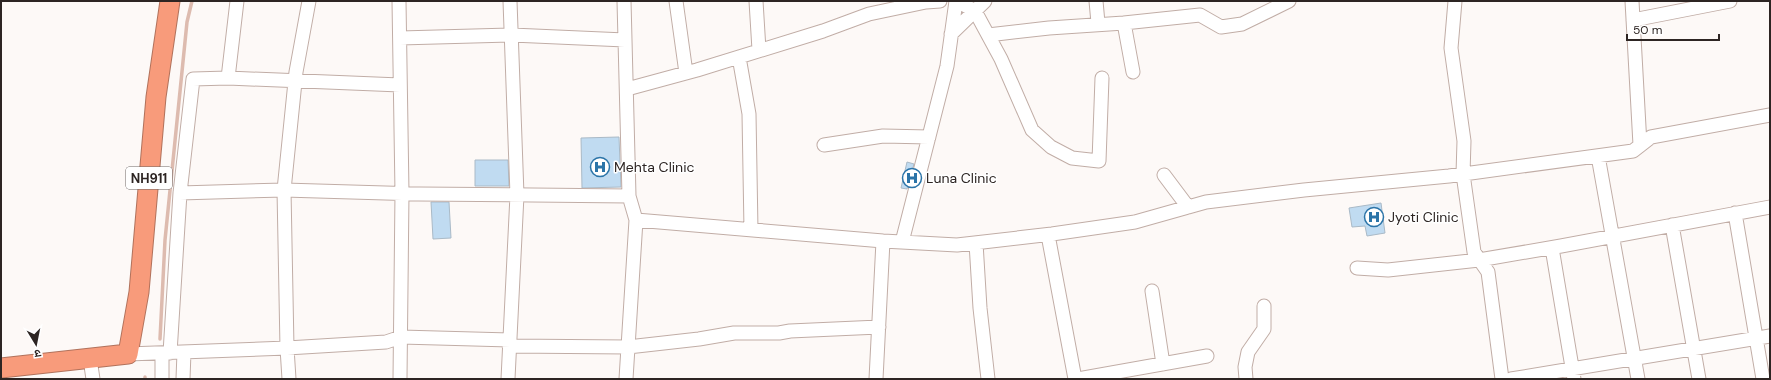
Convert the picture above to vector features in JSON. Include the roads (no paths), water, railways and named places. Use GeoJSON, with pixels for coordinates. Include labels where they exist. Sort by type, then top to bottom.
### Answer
{"type":"FeatureCollection","features":[{"type":"Feature","properties":{"kind":"highway","name":"NH911"},"geometry":{"type":"LineString","coordinates":[[128,354],[139,292],[156,98],[170,1]]}},
{"type":"Feature","properties":{"kind":"highway"},"geometry":{"type":"LineString","coordinates":[[1,368],[128,354]]}},
{"type":"Feature","properties":{"kind":"street"},"geometry":{"type":"LineString","coordinates":[[228,78],[237,1]]}},
{"type":"Feature","properties":{"kind":"street"},"geometry":{"type":"LineString","coordinates":[[289,379],[284,190],[295,82],[309,1]]}},
{"type":"Feature","properties":{"kind":"street"},"geometry":{"type":"LineString","coordinates":[[399,1],[402,193],[400,379]]}},
{"type":"Feature","properties":{"kind":"street"},"geometry":{"type":"LineString","coordinates":[[508,379],[517,195],[510,1]]}},
{"type":"Feature","properties":{"kind":"street"},"geometry":{"type":"LineString","coordinates":[[624,1],[629,196],[636,220],[626,379]]}},
{"type":"Feature","properties":{"kind":"street"},"geometry":{"type":"LineString","coordinates":[[676,1],[686,72]]}},
{"type":"Feature","properties":{"kind":"street"},"geometry":{"type":"LineString","coordinates":[[756,1],[759,50]]}},
{"type":"Feature","properties":{"kind":"street"},"geometry":{"type":"LineString","coordinates":[[627,89],[738,57],[879,6],[940,1]]}},
{"type":"Feature","properties":{"kind":"street"},"geometry":{"type":"LineString","coordinates":[[902,242],[946,66],[956,1],[975,11],[1001,59],[1032,130],[1051,147],[1072,158],[1099,161],[1102,78]]}},
{"type":"Feature","properties":{"kind":"street"},"geometry":{"type":"LineString","coordinates":[[951,34],[985,1]]}},
{"type":"Feature","properties":{"kind":"street"},"geometry":{"type":"LineString","coordinates":[[1096,1],[1098,23]]}},
{"type":"Feature","properties":{"kind":"street"},"geometry":{"type":"LineString","coordinates":[[988,36],[1098,23],[1124,23],[1200,15],[1221,28],[1242,24],[1289,1]]}},
{"type":"Feature","properties":{"kind":"street"},"geometry":{"type":"LineString","coordinates":[[1455,1],[1451,48],[1464,141],[1463,174],[1474,252],[1488,272],[1502,379]]}},
{"type":"Feature","properties":{"kind":"street"},"geometry":{"type":"LineString","coordinates":[[1632,1],[1640,145]]}},
{"type":"Feature","properties":{"kind":"street"},"geometry":{"type":"LineString","coordinates":[[1633,20],[1730,1]]}},
{"type":"Feature","properties":{"kind":"street"},"geometry":{"type":"LineString","coordinates":[[1124,23],[1132,72]]}},
{"type":"Feature","properties":{"kind":"street"},"geometry":{"type":"LineString","coordinates":[[400,38],[512,35],[626,40]]}},
{"type":"Feature","properties":{"kind":"street"},"geometry":{"type":"LineString","coordinates":[[738,57],[749,114],[751,230]]}},
{"type":"Feature","properties":{"kind":"street"},"geometry":{"type":"LineString","coordinates":[[162,379],[166,353],[180,193],[193,79],[228,78],[295,82],[400,85]]}},
{"type":"Feature","properties":{"kind":"street"},"geometry":{"type":"LineString","coordinates":[[636,220],[883,241],[957,245],[1048,235],[1135,222],[1206,202],[1463,174],[1633,151],[1651,137],[1770,115]]}},
{"type":"Feature","properties":{"kind":"street"},"geometry":{"type":"LineString","coordinates":[[824,145],[882,136],[928,137]]}},
{"type":"Feature","properties":{"kind":"street"},"geometry":{"type":"LineString","coordinates":[[1598,156],[1638,379]]}},
{"type":"Feature","properties":{"kind":"street"},"geometry":{"type":"LineString","coordinates":[[1164,175],[1188,207]]}},
{"type":"Feature","properties":{"kind":"street"},"geometry":{"type":"LineString","coordinates":[[180,193],[284,190],[629,196]]}},
{"type":"Feature","properties":{"kind":"street"},"geometry":{"type":"LineString","coordinates":[[1357,268],[1388,270],[1479,260],[1552,248],[1770,207]]}},
{"type":"Feature","properties":{"kind":"street"},"geometry":{"type":"LineString","coordinates":[[1735,213],[1763,379]]}},
{"type":"Feature","properties":{"kind":"street"},"geometry":{"type":"LineString","coordinates":[[1672,226],[1699,379]]}},
{"type":"Feature","properties":{"kind":"street"},"geometry":{"type":"LineString","coordinates":[[1048,235],[1076,379],[1207,356]]}},
{"type":"Feature","properties":{"kind":"street"},"geometry":{"type":"LineString","coordinates":[[876,379],[883,241]]}},
{"type":"Feature","properties":{"kind":"street"},"geometry":{"type":"LineString","coordinates":[[976,243],[980,308],[988,379]]}},
{"type":"Feature","properties":{"kind":"street"},"geometry":{"type":"LineString","coordinates":[[1552,248],[1574,374]]}},
{"type":"Feature","properties":{"kind":"street"},"geometry":{"type":"LineString","coordinates":[[1152,291],[1163,364]]}},
{"type":"Feature","properties":{"kind":"street"},"geometry":{"type":"LineString","coordinates":[[1246,379],[1245,367],[1248,352],[1264,329],[1264,306]]}},
{"type":"Feature","properties":{"kind":"street"},"geometry":{"type":"LineString","coordinates":[[128,354],[287,348],[386,342],[401,337],[628,347],[699,339],[734,333],[779,333],[790,331],[879,327]]}},
{"type":"Feature","properties":{"kind":"street"},"geometry":{"type":"LineString","coordinates":[[1510,379],[1574,374],[1634,359],[1770,336]]}},
{"type":"Feature","properties":{"kind":"street"},"geometry":{"type":"LineString","coordinates":[[183,379],[184,352]]}},
{"type":"Feature","properties":{"kind":"street"},"geometry":{"type":"LineString","coordinates":[[90,359],[94,379]]}},
{"type":"Feature","properties":{"kind":"waterway"},"geometry":{"type":"LineString","coordinates":[[160,339],[165,240],[187,22],[192,1]]}},
{"type":"Feature","properties":{"kind":"place","name":"Mehta Clinic"},"geometry":{"type":"Point","coordinates":[600,167]}},
{"type":"Feature","properties":{"kind":"place","name":"Luna Clinic"},"geometry":{"type":"Point","coordinates":[912,178]}},
{"type":"Feature","properties":{"kind":"place","name":"Jyoti Clinic"},"geometry":{"type":"Point","coordinates":[1374,217]}}]}
